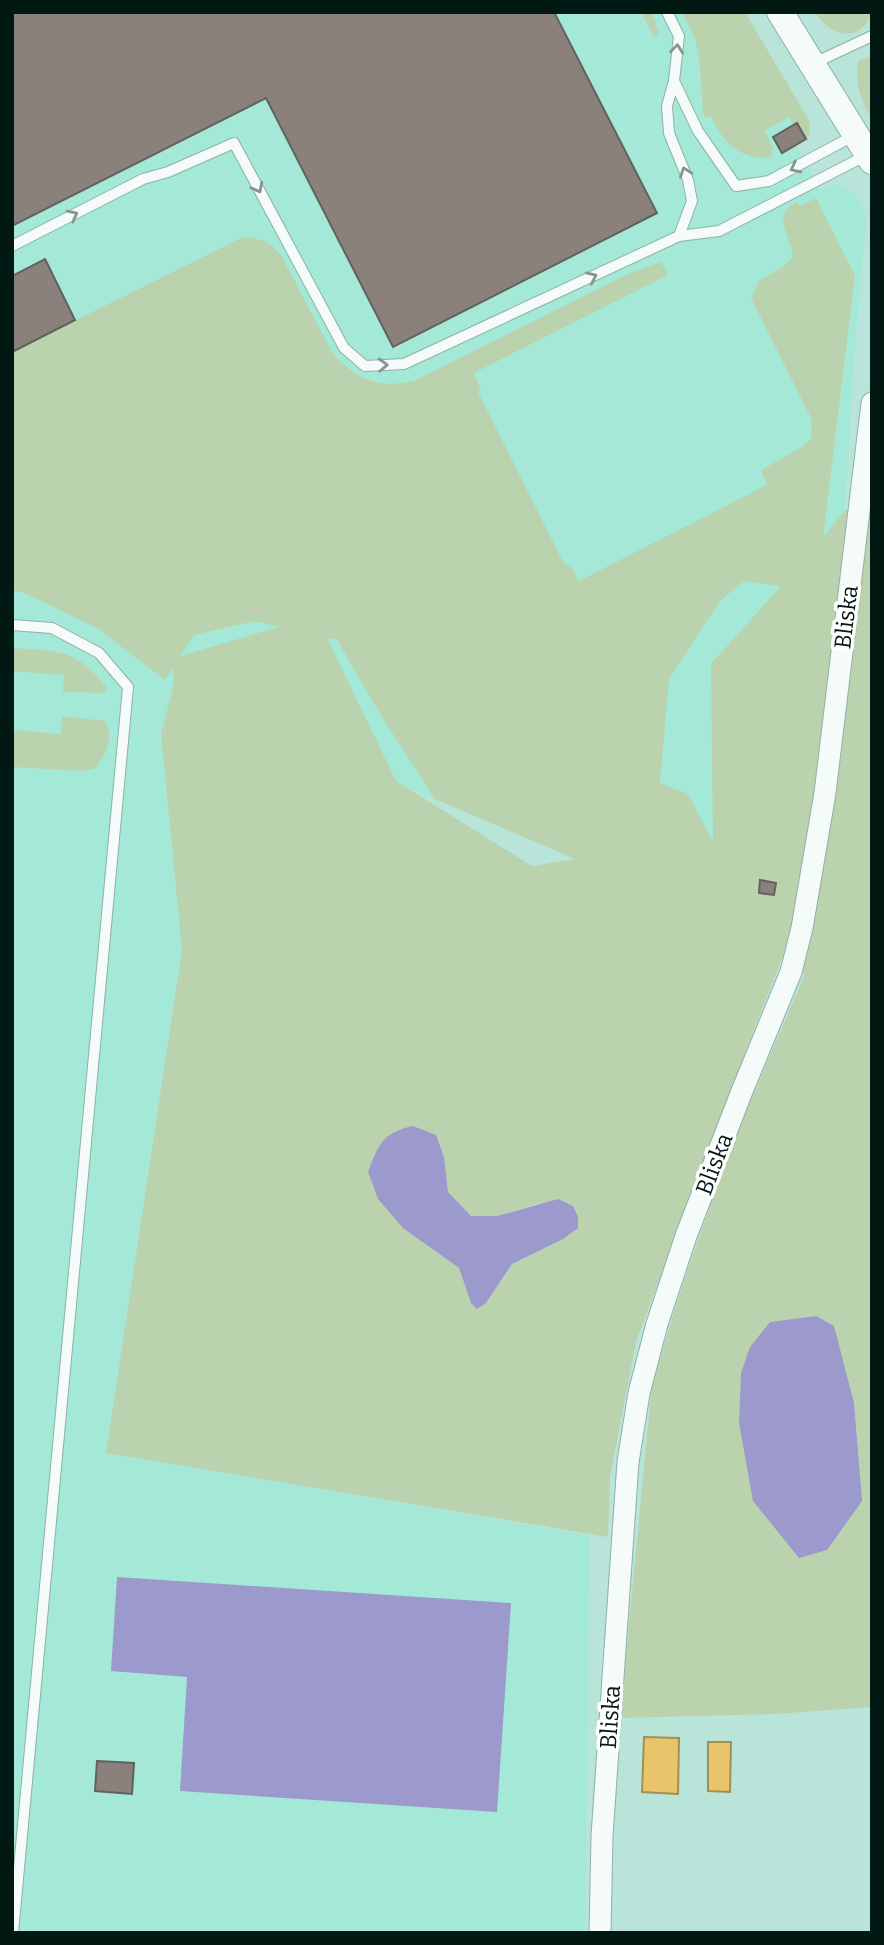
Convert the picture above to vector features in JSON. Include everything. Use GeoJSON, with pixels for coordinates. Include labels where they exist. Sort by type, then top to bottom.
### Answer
{"type":"FeatureCollection","features":[{"type":"Feature","properties":{"kind":"street"},"geometry":{"type":"LineString","coordinates":[[780,12],[865,150]]}},
{"type":"Feature","properties":{"kind":"street","name":"Bliska"},"geometry":{"type":"LineString","coordinates":[[600,1933],[602,1836],[627,1476],[639,1394],[657,1324],[687,1236],[791,972],[802,928],[825,793],[872,402]]}},
{"type":"Feature","properties":{"kind":"lane"},"geometry":{"type":"LineString","coordinates":[[667,12],[678,36],[674,81],[667,106],[669,133],[688,180],[692,201],[678,236]]}},
{"type":"Feature","properties":{"kind":"lane"},"geometry":{"type":"LineString","coordinates":[[812,64],[872,36]]}},
{"type":"Feature","properties":{"kind":"lane"},"geometry":{"type":"LineString","coordinates":[[674,81],[698,131],[736,186],[769,181],[865,150]]}},
{"type":"Feature","properties":{"kind":"lane"},"geometry":{"type":"LineString","coordinates":[[12,246],[143,179],[168,172],[234,143],[344,348],[365,366],[404,364],[678,236],[719,231],[865,150]]}},
{"type":"Feature","properties":{"kind":"lane"},"geometry":{"type":"LineString","coordinates":[[12,625],[52,628],[99,653],[128,687],[12,1933]]}},
{"type":"Feature","properties":{"kind":"shaded area"},"geometry":{"type":"Polygon","coordinates":[[[12,12],[738,12],[797,123],[797,145],[820,190],[837,184],[857,195],[866,220],[841,569],[699,912],[173,687],[161,734],[182,950],[106,1452],[590,1536],[585,1933],[12,1933],[12,12]]]}},
{"type":"Feature","properties":{"kind":"shaded area"},"geometry":{"type":"Polygon","coordinates":[[[641,12],[652,12],[659,33],[654,37],[641,12]]]}},
{"type":"Feature","properties":{"kind":"shaded area"},"geometry":{"type":"Polygon","coordinates":[[[682,12],[745,12],[810,122],[808,142],[797,123],[794,125],[789,117],[764,131],[774,149],[771,151],[773,156],[752,157],[727,142],[711,116],[705,118],[703,113],[699,55],[695,39],[682,12]]]}},
{"type":"Feature","properties":{"kind":"shaded area"},"geometry":{"type":"Polygon","coordinates":[[[815,12],[872,12],[861,29],[845,33],[829,27],[815,12]]]}},
{"type":"Feature","properties":{"kind":"shaded area"},"geometry":{"type":"Polygon","coordinates":[[[872,57],[872,118],[861,98],[857,67],[859,60],[872,57]]]}},
{"type":"Feature","properties":{"kind":"shaded area"},"geometry":{"type":"Polygon","coordinates":[[[816,198],[855,276],[823,537],[844,512],[866,496],[872,468],[872,1707],[774,1714],[620,1718],[652,1384],[685,1277],[733,1142],[805,974],[782,958],[636,1342],[610,1476],[608,1537],[106,1453],[182,950],[161,734],[173,687],[173,668],[165,680],[97,628],[22,592],[12,590],[12,352],[239,239],[249,237],[268,242],[281,255],[332,352],[341,362],[359,376],[370,380],[403,383],[416,380],[628,274],[661,262],[668,275],[474,373],[481,390],[478,392],[562,560],[570,565],[579,581],[767,485],[761,470],[799,449],[811,439],[812,420],[751,298],[759,280],[783,267],[793,257],[783,219],[789,207],[797,202],[800,206],[816,198]],[[744,581],[720,601],[669,679],[660,783],[688,794],[713,842],[711,664],[781,586],[744,581]],[[255,621],[194,635],[180,656],[279,627],[255,621]],[[327,638],[396,781],[532,866],[575,859],[435,799],[337,640],[327,638]],[[444,1157],[403,1228],[459,1268],[471,1303],[486,1303],[512,1264],[563,1239],[540,1203],[497,1216],[471,1216],[448,1192],[444,1157]]]}},
{"type":"Feature","properties":{"kind":"shaded area"},"geometry":{"type":"Polygon","coordinates":[[[12,648],[54,651],[75,658],[95,674],[106,687],[105,693],[63,692],[64,675],[12,671],[12,648]]]}},
{"type":"Feature","properties":{"kind":"shaded area"},"geometry":{"type":"Polygon","coordinates":[[[62,716],[105,721],[109,739],[106,751],[96,768],[83,771],[12,767],[12,730],[61,734],[62,716]]]}},
{"type":"Feature","properties":{"kind":"shaded area"},"geometry":{"type":"Polygon","coordinates":[[[413,1126],[436,1135],[444,1157],[448,1192],[471,1216],[497,1216],[558,1199],[573,1206],[578,1217],[578,1228],[563,1239],[512,1264],[486,1303],[477,1309],[471,1303],[459,1268],[403,1228],[378,1199],[368,1172],[383,1141],[394,1132],[413,1126]]]}},
{"type":"Feature","properties":{"kind":"shaded area"},"geometry":{"type":"Polygon","coordinates":[[[816,1316],[834,1326],[854,1403],[862,1501],[827,1550],[799,1558],[753,1501],[739,1423],[741,1373],[750,1347],[770,1322],[816,1316]]]}},
{"type":"Feature","properties":{"kind":"shaded area"},"geometry":{"type":"Polygon","coordinates":[[[117,1577],[511,1603],[497,1812],[180,1791],[187,1677],[111,1671],[117,1577]]]}},
{"type":"Feature","properties":{"kind":"building: Mieszkania"},"geometry":{"type":"Polygon","coordinates":[[[644,1737],[679,1738],[678,1794],[642,1792],[644,1737]]]}},
{"type":"Feature","properties":{"kind":"building: Mieszkania"},"geometry":{"type":"Polygon","coordinates":[[[708,1742],[731,1742],[730,1792],[708,1791],[708,1742]]]}},
{"type":"Feature","properties":{"kind":"building: Przemysł"},"geometry":{"type":"Polygon","coordinates":[[[12,12],[554,12],[657,213],[393,347],[266,98],[12,226],[12,12]]]}},
{"type":"Feature","properties":{"kind":"building: Przemysł"},"geometry":{"type":"Polygon","coordinates":[[[797,123],[806,139],[782,153],[773,137],[797,123]]]}},
{"type":"Feature","properties":{"kind":"building: Przemysł"},"geometry":{"type":"Polygon","coordinates":[[[45,259],[75,320],[12,352],[12,276],[45,259]]]}},
{"type":"Feature","properties":{"kind":"building: Przemysł"},"geometry":{"type":"Polygon","coordinates":[[[760,880],[776,883],[774,895],[759,893],[760,880]]]}},
{"type":"Feature","properties":{"kind":"building: Przemysł"},"geometry":{"type":"Polygon","coordinates":[[[97,1761],[134,1763],[132,1794],[95,1791],[97,1761]]]}}]}
